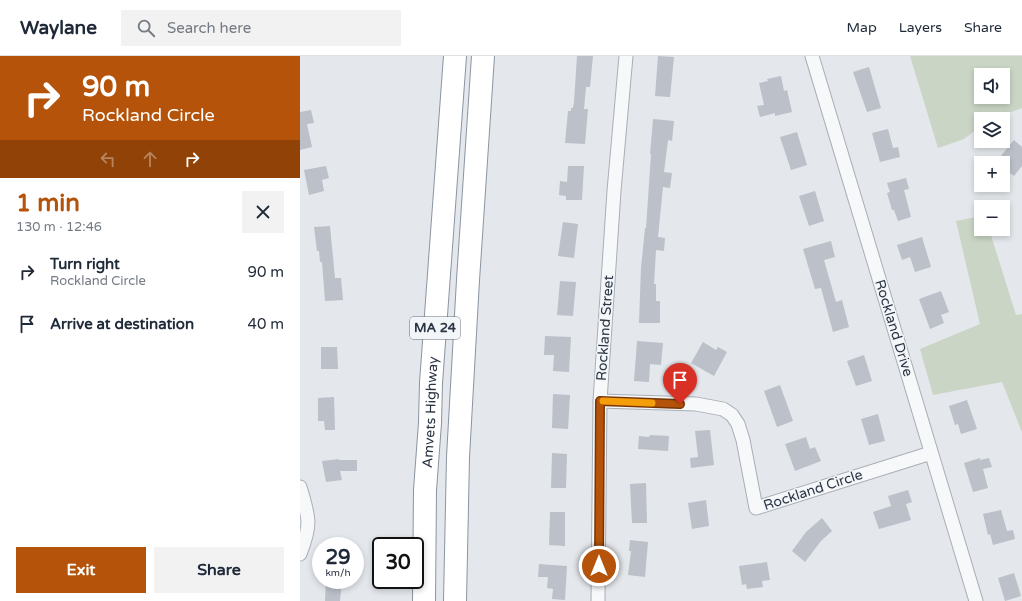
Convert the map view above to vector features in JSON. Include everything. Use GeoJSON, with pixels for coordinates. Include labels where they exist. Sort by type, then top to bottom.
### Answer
{"type":"FeatureCollection","features":[{"type":"Feature","properties":{"kind":"highway","name":"Amvets Highway"},"geometry":{"type":"LineString","coordinates":[[424,601],[426,490],[431,383],[455,56]]}},
{"type":"Feature","properties":{"kind":"highway","name":"MA 24"},"geometry":{"type":"LineString","coordinates":[[455,601],[458,457],[483,56]]}},
{"type":"Feature","properties":{"kind":"street","name":"Rockland Street"},"geometry":{"type":"LineString","coordinates":[[598,601],[600,401],[614,191],[626,56]]}},
{"type":"Feature","properties":{"kind":"street","name":"Rockland Drive"},"geometry":{"type":"LineString","coordinates":[[812,56],[976,601]]}},
{"type":"Feature","properties":{"kind":"street","name":"Rockland Circle"},"geometry":{"type":"LineString","coordinates":[[600,401],[696,404],[723,409],[732,414],[738,424],[743,440],[756,508],[931,453]]}},
{"type":"Feature","properties":{"kind":"street"},"geometry":{"type":"LineString","coordinates":[[300,487],[309,524],[307,537],[300,554]]}},
{"type":"Feature","properties":{"kind":"green space"},"geometry":{"type":"Polygon","coordinates":[[[910,56],[1022,56],[1022,108],[1010,113],[974,112],[974,131],[964,139],[938,148],[910,56]]]}},
{"type":"Feature","properties":{"kind":"green space"},"geometry":{"type":"Polygon","coordinates":[[[974,217],[974,236],[991,236],[1016,315],[1022,314],[1022,432],[1002,382],[933,395],[920,349],[980,324],[956,221],[974,217]]]}},
{"type":"Feature","properties":{"kind":"building"},"geometry":{"type":"Polygon","coordinates":[[[577,56],[593,56],[590,87],[586,87],[584,109],[588,109],[585,144],[565,143],[568,111],[571,111],[571,108],[573,108],[574,102],[577,56]]]}},
{"type":"Feature","properties":{"kind":"building"},"geometry":{"type":"Polygon","coordinates":[[[658,56],[674,57],[670,97],[655,96],[658,56]]]}},
{"type":"Feature","properties":{"kind":"building"},"geometry":{"type":"Polygon","coordinates":[[[869,67],[881,108],[867,112],[853,72],[869,67]]]}},
{"type":"Feature","properties":{"kind":"building"},"geometry":{"type":"Polygon","coordinates":[[[781,76],[784,91],[787,90],[792,112],[775,116],[775,113],[760,117],[757,106],[764,105],[759,83],[768,81],[767,79],[781,76]]]}},
{"type":"Feature","properties":{"kind":"building"},"geometry":{"type":"Polygon","coordinates":[[[311,110],[314,123],[307,124],[312,147],[300,150],[300,112],[311,110]]]}},
{"type":"Feature","properties":{"kind":"building"},"geometry":{"type":"Polygon","coordinates":[[[653,119],[674,121],[672,141],[668,140],[664,172],[672,173],[670,188],[663,187],[658,237],[665,238],[664,251],[656,250],[654,284],[656,284],[656,301],[660,301],[660,323],[639,323],[641,268],[646,228],[653,119]]]}},
{"type":"Feature","properties":{"kind":"building"},"geometry":{"type":"Polygon","coordinates":[[[888,129],[893,148],[898,147],[900,157],[880,162],[872,133],[888,129]]]}},
{"type":"Feature","properties":{"kind":"building"},"geometry":{"type":"Polygon","coordinates":[[[797,132],[807,165],[791,170],[780,137],[797,132]]]}},
{"type":"Feature","properties":{"kind":"building"},"geometry":{"type":"Polygon","coordinates":[[[1014,140],[1022,147],[1022,166],[1014,176],[1010,173],[1010,156],[1001,156],[1007,148],[1010,148],[1010,145],[1014,140]]]}},
{"type":"Feature","properties":{"kind":"building"},"geometry":{"type":"Polygon","coordinates":[[[326,166],[329,178],[322,180],[324,191],[309,195],[304,170],[326,166]]]}},
{"type":"Feature","properties":{"kind":"building"},"geometry":{"type":"Polygon","coordinates":[[[568,166],[584,166],[582,200],[566,200],[566,196],[559,195],[560,181],[567,182],[568,166]]]}},
{"type":"Feature","properties":{"kind":"building"},"geometry":{"type":"Polygon","coordinates":[[[906,178],[909,189],[904,190],[911,217],[898,221],[894,210],[892,210],[887,193],[890,192],[887,183],[906,178]]]}},
{"type":"Feature","properties":{"kind":"building"},"geometry":{"type":"Polygon","coordinates":[[[815,191],[824,221],[809,226],[799,196],[815,191]]]}},
{"type":"Feature","properties":{"kind":"building"},"geometry":{"type":"Polygon","coordinates":[[[563,222],[578,224],[574,258],[558,256],[563,222]]]}},
{"type":"Feature","properties":{"kind":"building"},"geometry":{"type":"Polygon","coordinates":[[[330,226],[335,278],[341,278],[343,300],[325,301],[322,262],[320,262],[319,251],[317,251],[314,227],[330,226]]]}},
{"type":"Feature","properties":{"kind":"building"},"geometry":{"type":"Polygon","coordinates":[[[922,237],[931,267],[915,272],[910,257],[902,260],[897,245],[922,237]]]}},
{"type":"Feature","properties":{"kind":"building"},"geometry":{"type":"Polygon","coordinates":[[[831,241],[835,257],[824,260],[836,302],[842,300],[849,327],[833,332],[821,288],[815,289],[803,249],[831,241]]]}},
{"type":"Feature","properties":{"kind":"building"},"geometry":{"type":"Polygon","coordinates":[[[560,281],[576,282],[573,316],[557,315],[560,281]]]}},
{"type":"Feature","properties":{"kind":"building"},"geometry":{"type":"Polygon","coordinates":[[[941,291],[949,312],[941,315],[944,323],[930,329],[919,299],[941,291]]]}},
{"type":"Feature","properties":{"kind":"building"},"geometry":{"type":"Polygon","coordinates":[[[545,336],[571,337],[569,372],[553,371],[554,355],[544,355],[545,336]]]}},
{"type":"Feature","properties":{"kind":"building"},"geometry":{"type":"Polygon","coordinates":[[[637,341],[663,343],[661,365],[650,364],[649,382],[634,381],[637,341]]]}},
{"type":"Feature","properties":{"kind":"building"},"geometry":{"type":"Polygon","coordinates":[[[703,342],[716,350],[718,347],[727,352],[714,376],[691,363],[703,342]]]}},
{"type":"Feature","properties":{"kind":"building"},"geometry":{"type":"Polygon","coordinates":[[[321,347],[337,347],[338,369],[321,369],[321,347]]]}},
{"type":"Feature","properties":{"kind":"building"},"geometry":{"type":"Polygon","coordinates":[[[864,355],[872,381],[856,386],[847,361],[864,355]]]}},
{"type":"Feature","properties":{"kind":"building"},"geometry":{"type":"Polygon","coordinates":[[[780,385],[793,421],[777,427],[764,391],[780,385]]]}},
{"type":"Feature","properties":{"kind":"building"},"geometry":{"type":"Polygon","coordinates":[[[553,394],[570,395],[568,429],[552,428],[553,394]]]}},
{"type":"Feature","properties":{"kind":"building"},"geometry":{"type":"Polygon","coordinates":[[[334,397],[335,430],[325,430],[324,421],[318,421],[318,398],[334,397]]]}},
{"type":"Feature","properties":{"kind":"building"},"geometry":{"type":"Polygon","coordinates":[[[967,400],[977,429],[961,434],[958,424],[955,425],[949,406],[967,400]]]}},
{"type":"Feature","properties":{"kind":"building"},"geometry":{"type":"Polygon","coordinates":[[[878,414],[885,441],[869,445],[861,419],[878,414]]]}},
{"type":"Feature","properties":{"kind":"building"},"geometry":{"type":"Polygon","coordinates":[[[710,430],[714,465],[691,468],[690,458],[698,457],[695,431],[710,430]]]}},
{"type":"Feature","properties":{"kind":"building"},"geometry":{"type":"Polygon","coordinates":[[[650,435],[669,436],[668,451],[638,449],[639,436],[649,437],[650,435]]]}},
{"type":"Feature","properties":{"kind":"building"},"geometry":{"type":"Polygon","coordinates":[[[806,437],[810,449],[815,447],[821,461],[795,471],[785,444],[806,437]]]}},
{"type":"Feature","properties":{"kind":"building"},"geometry":{"type":"Polygon","coordinates":[[[552,453],[567,454],[566,488],[551,488],[552,453]]]}},
{"type":"Feature","properties":{"kind":"building"},"geometry":{"type":"Polygon","coordinates":[[[980,458],[980,460],[989,458],[992,467],[983,469],[988,488],[973,492],[964,463],[980,458]]]}},
{"type":"Feature","properties":{"kind":"building"},"geometry":{"type":"Polygon","coordinates":[[[339,459],[357,460],[357,471],[340,471],[342,480],[326,482],[322,461],[339,459]]]}},
{"type":"Feature","properties":{"kind":"building"},"geometry":{"type":"Polygon","coordinates":[[[646,483],[647,523],[632,523],[630,484],[646,483]]]}},
{"type":"Feature","properties":{"kind":"building"},"geometry":{"type":"Polygon","coordinates":[[[908,490],[912,502],[906,504],[911,520],[879,529],[873,512],[891,506],[888,496],[908,490]]]}},
{"type":"Feature","properties":{"kind":"building"},"geometry":{"type":"Polygon","coordinates":[[[706,500],[709,526],[692,529],[688,503],[706,500]]]}},
{"type":"Feature","properties":{"kind":"building"},"geometry":{"type":"Polygon","coordinates":[[[1001,510],[1007,531],[1013,530],[1015,539],[993,545],[990,534],[988,535],[983,514],[1001,510]]]}},
{"type":"Feature","properties":{"kind":"building"},"geometry":{"type":"Polygon","coordinates":[[[550,512],[565,512],[565,546],[549,545],[550,512]]]}},
{"type":"Feature","properties":{"kind":"building"},"geometry":{"type":"Polygon","coordinates":[[[822,518],[832,531],[821,541],[805,562],[792,551],[806,532],[822,518]]]}},
{"type":"Feature","properties":{"kind":"building"},"geometry":{"type":"Polygon","coordinates":[[[630,540],[648,542],[645,577],[628,575],[631,551],[629,551],[630,540]]]}},
{"type":"Feature","properties":{"kind":"building"},"geometry":{"type":"Polygon","coordinates":[[[767,562],[770,580],[762,581],[763,587],[747,589],[746,584],[742,585],[739,566],[767,562]]]}},
{"type":"Feature","properties":{"kind":"building"},"geometry":{"type":"Polygon","coordinates":[[[539,564],[567,566],[565,600],[552,599],[553,589],[547,588],[548,577],[538,577],[539,564]]]}},
{"type":"Feature","properties":{"kind":"building"},"geometry":{"type":"Polygon","coordinates":[[[1014,573],[1021,596],[1005,601],[998,578],[1014,573]]]}},
{"type":"Feature","properties":{"kind":"building"},"geometry":{"type":"Polygon","coordinates":[[[326,589],[341,589],[340,601],[325,601],[326,589]]]}},
{"type":"Feature","properties":{"kind":"slow traffic"},"geometry":{"type":"LineString","coordinates":[[603,401],[652,403]]}},
{"type":"Feature","properties":{"kind":"route"},"geometry":{"type":"LineString","coordinates":[[599,566],[600,401],[680,404]]}}]}
